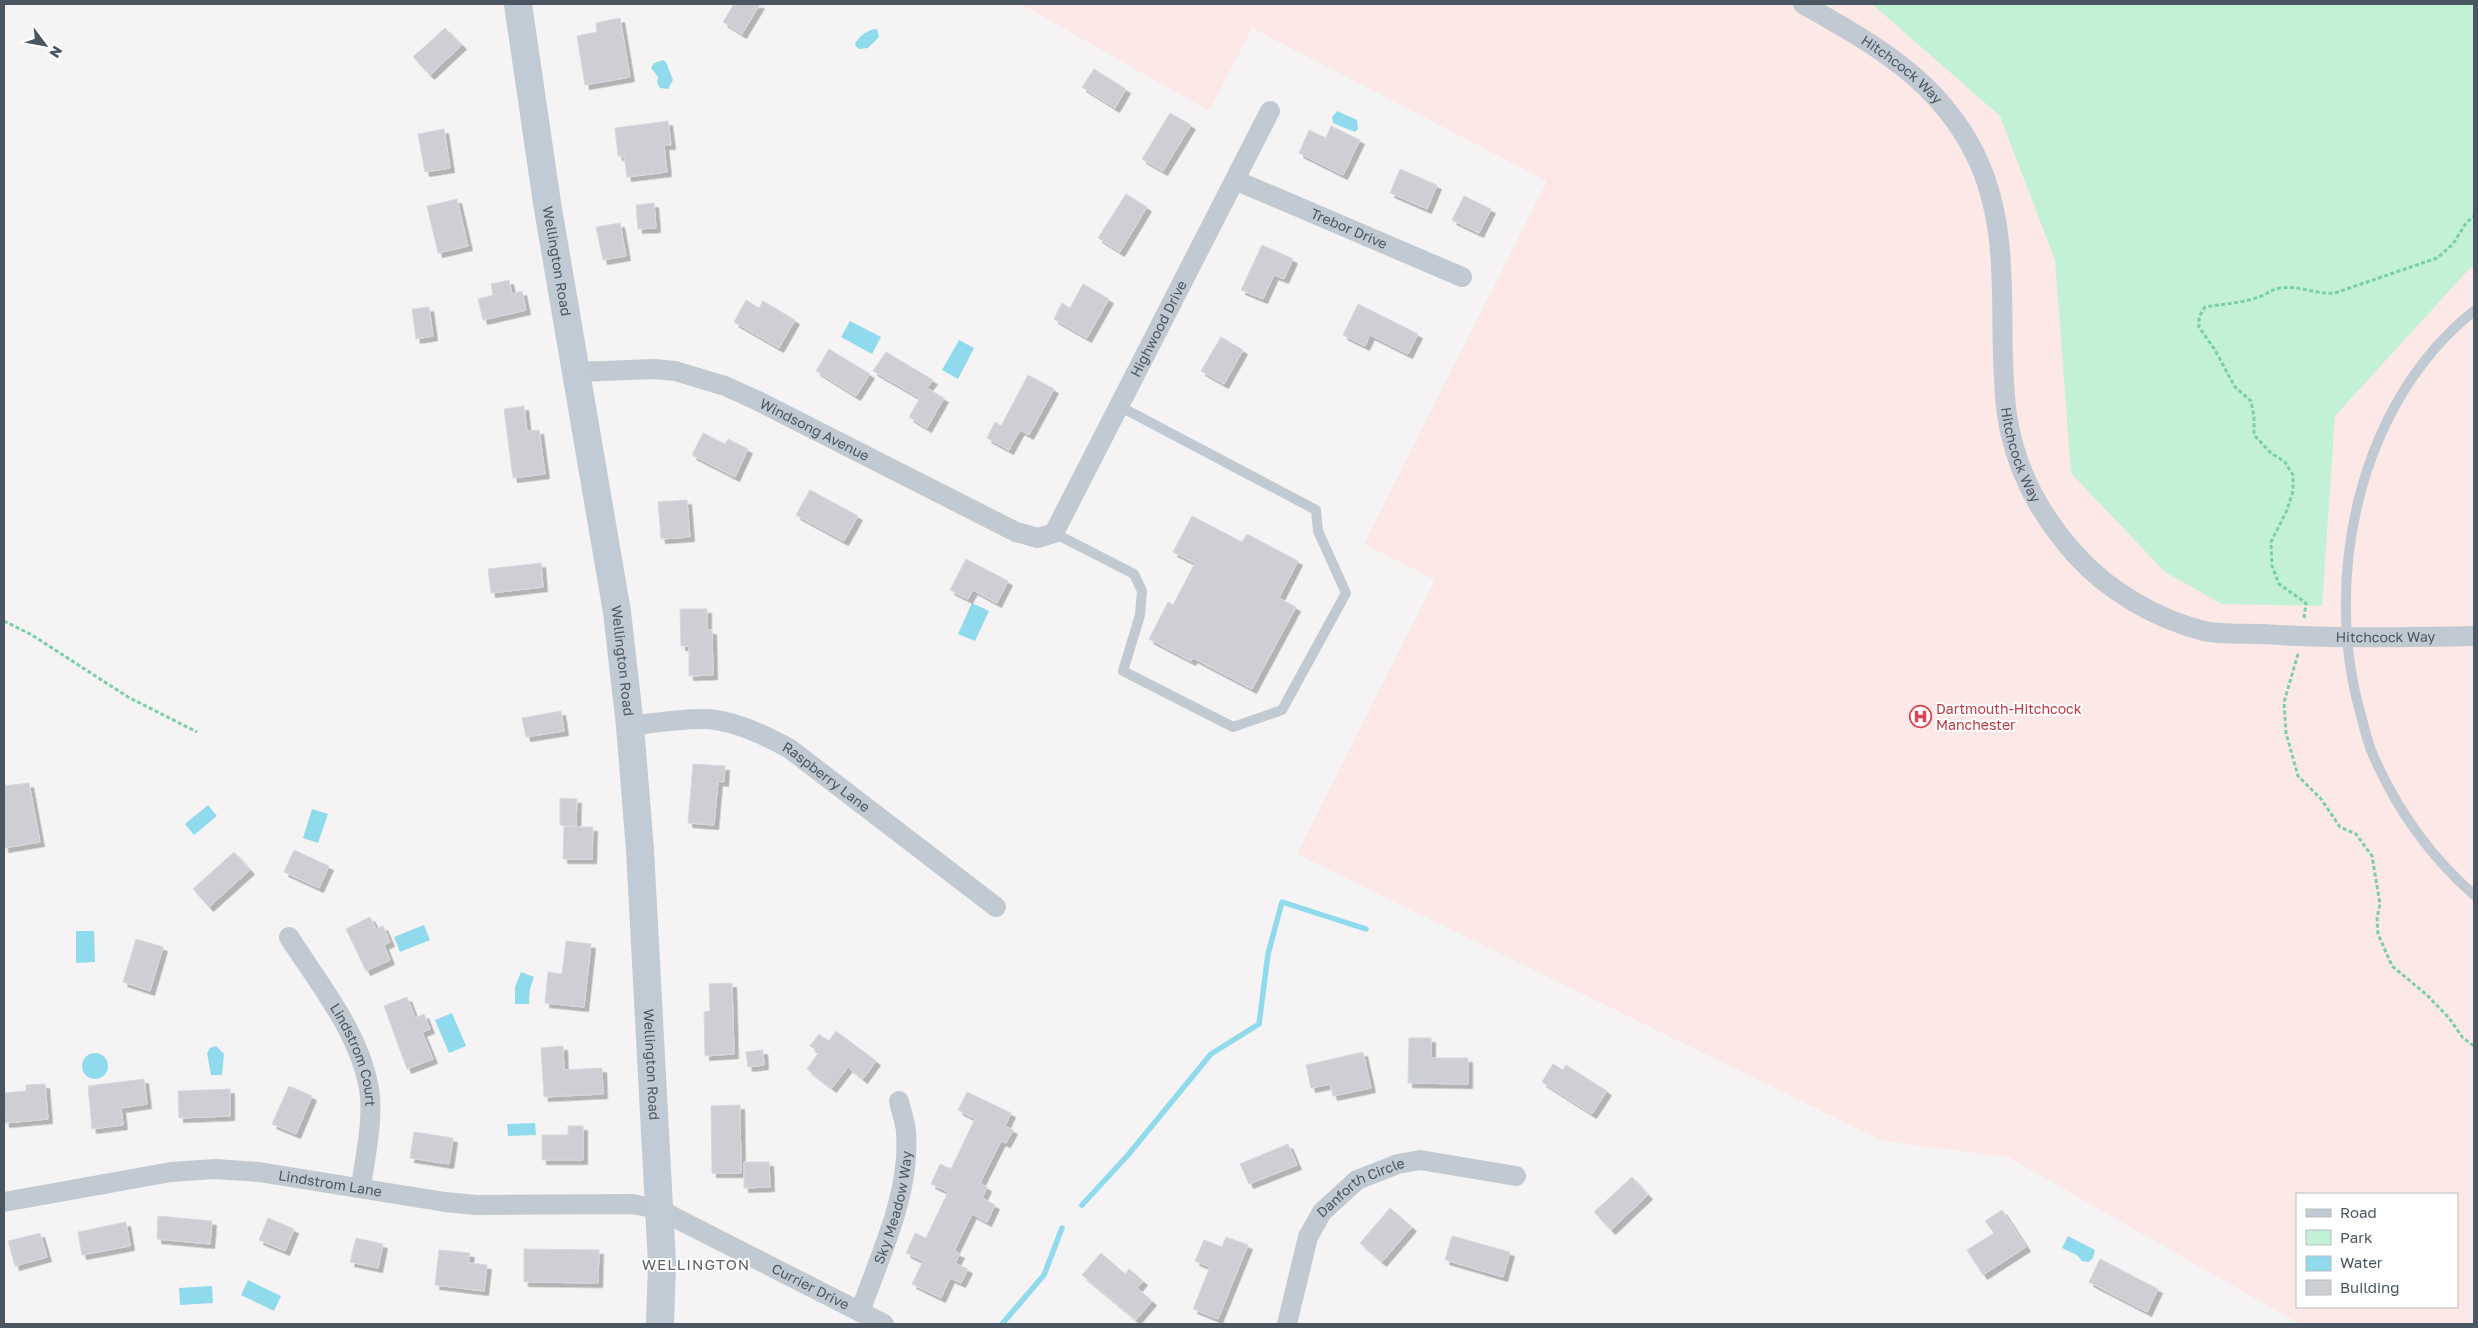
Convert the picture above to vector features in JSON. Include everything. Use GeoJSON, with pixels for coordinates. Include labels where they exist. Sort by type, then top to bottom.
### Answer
{"type":"FeatureCollection","features":[{"type":"Feature","properties":{"kind":"main road","name":"Wellington Road"},"geometry":{"type":"LineString","coordinates":[[518,4],[547,203],[608,554],[630,726],[640,850],[662,1263],[660,1324]]}},
{"type":"Feature","properties":{"kind":"street","name":"Hitchcock Way"},"geometry":{"type":"LineString","coordinates":[[1803,4],[1888,54],[1923,82],[1952,116],[1975,154],[1991,195],[2000,238],[2007,416],[2017,459],[2035,499],[2059,536],[2088,570],[2124,596],[2164,618],[2206,632],[2346,639],[2474,636]]}},
{"type":"Feature","properties":{"kind":"street","name":"Highwood Drive"},"geometry":{"type":"LineString","coordinates":[[1046,536],[1119,406],[1270,110]]}},
{"type":"Feature","properties":{"kind":"street","name":"Trebor Drive"},"geometry":{"type":"LineString","coordinates":[[1235,180],[1462,277]]}},
{"type":"Feature","properties":{"kind":"street","name":"Windsong Avenue"},"geometry":{"type":"LineString","coordinates":[[577,372],[654,369],[675,371],[724,386],[756,400],[1016,532],[1046,536]]}},
{"type":"Feature","properties":{"kind":"street","name":"Raspberry Lane"},"geometry":{"type":"LineString","coordinates":[[630,726],[708,719],[734,724],[764,735],[790,748],[996,906]]}},
{"type":"Feature","properties":{"kind":"street","name":"Lindstrom Court"},"geometry":{"type":"LineString","coordinates":[[289,937],[344,1024],[359,1054],[369,1089],[370,1119],[361,1187]]}},
{"type":"Feature","properties":{"kind":"street","name":"Sky Meadow Way"},"geometry":{"type":"LineString","coordinates":[[860,1312],[899,1198],[906,1164],[906,1129],[899,1101]]}},
{"type":"Feature","properties":{"kind":"street","name":"Danforth Circle"},"geometry":{"type":"LineString","coordinates":[[1287,1324],[1308,1237],[1322,1212],[1357,1180],[1398,1164],[1420,1160],[1516,1176]]}},
{"type":"Feature","properties":{"kind":"street","name":"Lindstrom Lane"},"geometry":{"type":"LineString","coordinates":[[4,1202],[171,1172],[215,1169],[259,1172],[445,1202],[476,1205],[632,1204],[658,1209]]}},
{"type":"Feature","properties":{"kind":"street","name":"Currier Drive"},"geometry":{"type":"LineString","coordinates":[[658,1209],[884,1324]]}},
{"type":"Feature","properties":{"kind":"lane"},"geometry":{"type":"LineString","coordinates":[[2474,311],[2427,357],[2405,387],[2383,428],[2364,482],[2350,541],[2345,600],[2349,671],[2372,754],[2408,820],[2441,863],[2474,895]]}},
{"type":"Feature","properties":{"kind":"lane"},"geometry":{"type":"LineString","coordinates":[[1046,536],[1134,574],[1142,591],[1140,615],[1123,671],[1233,727],[1282,710],[1346,593],[1318,532],[1316,510],[1119,406]]}},
{"type":"Feature","properties":{"kind":"path"},"geometry":{"type":"LineString","coordinates":[[2474,216],[2466,223],[2453,244],[2437,258],[2335,293],[2325,294],[2296,287],[2271,289],[2260,297],[2205,307],[2199,317],[2199,327],[2236,387],[2251,401],[2254,417],[2254,435],[2271,452],[2285,462],[2293,475],[2293,491],[2287,510],[2271,542],[2272,566],[2279,584],[2306,603],[2302,637],[2284,702],[2286,733],[2298,776],[2321,798],[2340,827],[2356,834],[2372,856],[2380,904],[2377,918],[2378,934],[2392,966],[2427,995],[2449,1018],[2463,1038],[2474,1046]]}},
{"type":"Feature","properties":{"kind":"path"},"geometry":{"type":"LineString","coordinates":[[4,621],[32,635],[128,697],[197,732]]}},
{"type":"Feature","properties":{"kind":"shaded area","name":"Dartmouth-Hitchcock Manchester"},"geometry":{"type":"Polygon","coordinates":[[[1021,4],[2474,4],[2474,1324],[2300,1324],[2008,1157],[1883,1141],[1297,854],[1435,580],[1364,544],[1547,181],[1252,28],[1209,111],[1021,4]]]}},
{"type":"Feature","properties":{"kind":"green space"},"geometry":{"type":"Polygon","coordinates":[[[1872,4],[2474,4],[2474,266],[2470,268],[2335,416],[2322,606],[2222,604],[2165,572],[2071,473],[2055,260],[2000,116],[1872,4]]]}},
{"type":"Feature","properties":{"kind":"water"},"geometry":{"type":"Polygon","coordinates":[[[877,29],[879,37],[868,48],[859,49],[855,45],[864,34],[870,30],[877,29]]]}},
{"type":"Feature","properties":{"kind":"water"},"geometry":{"type":"Polygon","coordinates":[[[663,60],[666,62],[673,80],[668,89],[660,88],[657,83],[658,77],[651,68],[654,63],[663,60]]]}},
{"type":"Feature","properties":{"kind":"water"},"geometry":{"type":"Polygon","coordinates":[[[1337,111],[1357,120],[1358,129],[1355,132],[1333,123],[1332,117],[1337,111]]]}},
{"type":"Feature","properties":{"kind":"water"},"geometry":{"type":"Polygon","coordinates":[[[850,321],[881,337],[872,354],[841,337],[850,321]]]}},
{"type":"Feature","properties":{"kind":"water"},"geometry":{"type":"Polygon","coordinates":[[[959,340],[974,348],[958,379],[942,370],[959,340]]]}},
{"type":"Feature","properties":{"kind":"water"},"geometry":{"type":"Polygon","coordinates":[[[972,603],[989,611],[975,641],[958,634],[972,603]]]}},
{"type":"Feature","properties":{"kind":"water"},"geometry":{"type":"Polygon","coordinates":[[[208,805],[217,816],[194,835],[185,824],[208,805]]]}},
{"type":"Feature","properties":{"kind":"water"},"geometry":{"type":"Polygon","coordinates":[[[312,809],[328,814],[318,843],[303,838],[312,809]]]}},
{"type":"Feature","properties":{"kind":"water"},"geometry":{"type":"Polygon","coordinates":[[[424,925],[430,940],[400,952],[394,937],[424,925]]]}},
{"type":"Feature","properties":{"kind":"water"},"geometry":{"type":"Polygon","coordinates":[[[76,931],[94,931],[95,962],[76,963],[76,931]]]}},
{"type":"Feature","properties":{"kind":"water"},"geometry":{"type":"Polygon","coordinates":[[[521,972],[534,977],[530,989],[529,1004],[515,1004],[515,987],[521,972]]]}},
{"type":"Feature","properties":{"kind":"water"},"geometry":{"type":"Polygon","coordinates":[[[452,1013],[466,1046],[449,1053],[435,1020],[452,1013]]]}},
{"type":"Feature","properties":{"kind":"water"},"geometry":{"type":"Polygon","coordinates":[[[216,1046],[224,1054],[222,1075],[211,1075],[207,1053],[210,1048],[216,1046]]]}},
{"type":"Feature","properties":{"kind":"water"},"geometry":{"type":"Polygon","coordinates":[[[95,1053],[104,1057],[108,1066],[104,1075],[95,1079],[86,1075],[82,1066],[86,1057],[95,1053]]]}},
{"type":"Feature","properties":{"kind":"water"},"geometry":{"type":"Polygon","coordinates":[[[535,1123],[536,1135],[508,1136],[507,1124],[535,1123]]]}},
{"type":"Feature","properties":{"kind":"water"},"geometry":{"type":"Polygon","coordinates":[[[2068,1236],[2095,1250],[2093,1258],[2089,1262],[2082,1261],[2077,1255],[2062,1248],[2068,1236]]]}},
{"type":"Feature","properties":{"kind":"water"},"geometry":{"type":"Polygon","coordinates":[[[248,1280],[281,1296],[274,1311],[241,1295],[248,1280]]]}},
{"type":"Feature","properties":{"kind":"water"},"geometry":{"type":"Polygon","coordinates":[[[212,1286],[213,1303],[180,1305],[179,1288],[212,1286]]]}},
{"type":"Feature","properties":{"kind":"building"},"geometry":{"type":"Polygon","coordinates":[[[734,4],[760,4],[742,34],[723,22],[734,4]]]}},
{"type":"Feature","properties":{"kind":"building"},"geometry":{"type":"Polygon","coordinates":[[[620,18],[630,77],[585,85],[577,36],[597,32],[596,23],[620,18]]]}},
{"type":"Feature","properties":{"kind":"building"},"geometry":{"type":"Polygon","coordinates":[[[445,28],[462,45],[430,75],[413,57],[445,28]]]}},
{"type":"Feature","properties":{"kind":"building"},"geometry":{"type":"Polygon","coordinates":[[[1094,69],[1126,89],[1115,108],[1082,87],[1094,69]]]}},
{"type":"Feature","properties":{"kind":"building"},"geometry":{"type":"Polygon","coordinates":[[[1170,113],[1191,125],[1163,171],[1142,159],[1170,113]]]}},
{"type":"Feature","properties":{"kind":"building"},"geometry":{"type":"Polygon","coordinates":[[[668,121],[671,145],[664,145],[667,172],[627,177],[624,156],[618,156],[615,128],[668,121]]]}},
{"type":"Feature","properties":{"kind":"building"},"geometry":{"type":"Polygon","coordinates":[[[1331,126],[1360,140],[1343,175],[1299,153],[1309,130],[1326,138],[1331,126]]]}},
{"type":"Feature","properties":{"kind":"building"},"geometry":{"type":"Polygon","coordinates":[[[444,129],[450,168],[425,172],[418,134],[444,129]]]}},
{"type":"Feature","properties":{"kind":"building"},"geometry":{"type":"Polygon","coordinates":[[[1400,169],[1437,185],[1427,209],[1390,193],[1400,169]]]}},
{"type":"Feature","properties":{"kind":"building"},"geometry":{"type":"Polygon","coordinates":[[[1126,194],[1147,207],[1120,252],[1098,238],[1126,194]]]}},
{"type":"Feature","properties":{"kind":"building"},"geometry":{"type":"Polygon","coordinates":[[[1464,196],[1491,209],[1479,233],[1452,220],[1464,196]]]}},
{"type":"Feature","properties":{"kind":"building"},"geometry":{"type":"Polygon","coordinates":[[[457,199],[468,246],[438,253],[427,206],[457,199]]]}},
{"type":"Feature","properties":{"kind":"building"},"geometry":{"type":"Polygon","coordinates":[[[654,203],[656,228],[638,229],[636,205],[654,203]]]}},
{"type":"Feature","properties":{"kind":"building"},"geometry":{"type":"Polygon","coordinates":[[[620,223],[626,256],[603,260],[596,227],[620,223]]]}},
{"type":"Feature","properties":{"kind":"building"},"geometry":{"type":"Polygon","coordinates":[[[1262,245],[1293,259],[1284,279],[1274,275],[1263,299],[1241,290],[1262,245]]]}},
{"type":"Feature","properties":{"kind":"building"},"geometry":{"type":"Polygon","coordinates":[[[509,280],[512,294],[522,291],[526,310],[483,320],[478,299],[493,295],[491,284],[509,280]]]}},
{"type":"Feature","properties":{"kind":"building"},"geometry":{"type":"Polygon","coordinates":[[[1083,284],[1109,299],[1087,338],[1054,319],[1062,303],[1070,308],[1083,284]]]}},
{"type":"Feature","properties":{"kind":"building"},"geometry":{"type":"Polygon","coordinates":[[[746,300],[759,308],[763,301],[795,320],[779,348],[734,322],[746,300]]]}},
{"type":"Feature","properties":{"kind":"building"},"geometry":{"type":"Polygon","coordinates":[[[1358,304],[1418,334],[1408,354],[1370,335],[1365,346],[1343,335],[1358,304]]]}},
{"type":"Feature","properties":{"kind":"building"},"geometry":{"type":"Polygon","coordinates":[[[429,307],[433,336],[416,339],[412,309],[429,307]]]}},
{"type":"Feature","properties":{"kind":"building"},"geometry":{"type":"Polygon","coordinates":[[[1221,337],[1243,350],[1224,384],[1201,371],[1221,337]]]}},
{"type":"Feature","properties":{"kind":"building"},"geometry":{"type":"Polygon","coordinates":[[[829,349],[870,374],[856,396],[816,371],[829,349]]]}},
{"type":"Feature","properties":{"kind":"building"},"geometry":{"type":"Polygon","coordinates":[[[886,352],[933,380],[927,388],[944,398],[927,428],[909,417],[920,398],[873,371],[886,352]]]}},
{"type":"Feature","properties":{"kind":"building"},"geometry":{"type":"Polygon","coordinates":[[[1028,375],[1054,389],[1029,435],[1020,430],[1009,450],[987,438],[995,422],[1001,426],[1028,375]]]}},
{"type":"Feature","properties":{"kind":"building"},"geometry":{"type":"Polygon","coordinates":[[[524,406],[527,431],[539,430],[545,474],[513,478],[504,409],[524,406]]]}},
{"type":"Feature","properties":{"kind":"building"},"geometry":{"type":"Polygon","coordinates":[[[703,433],[725,444],[728,439],[748,449],[735,477],[692,455],[703,433]]]}},
{"type":"Feature","properties":{"kind":"building"},"geometry":{"type":"Polygon","coordinates":[[[810,490],[858,516],[844,541],[796,515],[810,490]]]}},
{"type":"Feature","properties":{"kind":"building"},"geometry":{"type":"Polygon","coordinates":[[[687,500],[690,537],[661,539],[658,502],[687,500]]]}},
{"type":"Feature","properties":{"kind":"building"},"geometry":{"type":"Polygon","coordinates":[[[1192,516],[1242,542],[1247,534],[1298,561],[1279,598],[1296,607],[1252,689],[1193,658],[1191,661],[1149,639],[1168,602],[1173,605],[1195,563],[1173,552],[1192,516]]]}},
{"type":"Feature","properties":{"kind":"building"},"geometry":{"type":"Polygon","coordinates":[[[966,559],[1008,581],[997,603],[973,590],[968,599],[950,590],[966,559]]]}},
{"type":"Feature","properties":{"kind":"building"},"geometry":{"type":"Polygon","coordinates":[[[541,563],[543,587],[491,593],[488,569],[541,563]]]}},
{"type":"Feature","properties":{"kind":"building"},"geometry":{"type":"Polygon","coordinates":[[[680,609],[707,609],[707,630],[712,630],[713,675],[689,676],[689,646],[681,646],[680,609]]]}},
{"type":"Feature","properties":{"kind":"building"},"geometry":{"type":"Polygon","coordinates":[[[561,711],[564,731],[526,737],[522,718],[561,711]]]}},
{"type":"Feature","properties":{"kind":"building"},"geometry":{"type":"Polygon","coordinates":[[[693,764],[725,766],[724,782],[718,781],[714,825],[688,823],[693,764]]]}},
{"type":"Feature","properties":{"kind":"building"},"geometry":{"type":"Polygon","coordinates":[[[29,783],[40,842],[4,848],[4,786],[29,783]]]}},
{"type":"Feature","properties":{"kind":"building"},"geometry":{"type":"Polygon","coordinates":[[[560,798],[577,799],[576,826],[560,825],[560,798]]]}},
{"type":"Feature","properties":{"kind":"building"},"geometry":{"type":"Polygon","coordinates":[[[564,827],[593,827],[592,859],[563,859],[564,827]]]}},
{"type":"Feature","properties":{"kind":"building"},"geometry":{"type":"Polygon","coordinates":[[[294,850],[329,866],[319,888],[284,872],[294,850]]]}},
{"type":"Feature","properties":{"kind":"building"},"geometry":{"type":"Polygon","coordinates":[[[234,852],[250,870],[209,907],[193,889],[234,852]]]}},
{"type":"Feature","properties":{"kind":"building"},"geometry":{"type":"Polygon","coordinates":[[[370,917],[376,929],[383,926],[390,942],[384,945],[390,960],[366,971],[346,929],[370,917]]]}},
{"type":"Feature","properties":{"kind":"building"},"geometry":{"type":"Polygon","coordinates":[[[136,939],[163,947],[150,991],[123,982],[136,939]]]}},
{"type":"Feature","properties":{"kind":"building"},"geometry":{"type":"Polygon","coordinates":[[[566,941],[591,944],[584,1007],[545,1003],[548,972],[562,974],[566,941]]]}},
{"type":"Feature","properties":{"kind":"building"},"geometry":{"type":"Polygon","coordinates":[[[732,983],[734,1054],[705,1056],[704,1012],[710,1011],[709,984],[732,983]]]}},
{"type":"Feature","properties":{"kind":"building"},"geometry":{"type":"Polygon","coordinates":[[[407,997],[415,1018],[424,1014],[430,1029],[422,1032],[433,1059],[407,1069],[384,1006],[407,997]]]}},
{"type":"Feature","properties":{"kind":"building"},"geometry":{"type":"Polygon","coordinates":[[[836,1031],[876,1061],[863,1079],[848,1067],[832,1088],[807,1069],[819,1052],[810,1046],[819,1034],[829,1041],[836,1031]]]}},
{"type":"Feature","properties":{"kind":"building"},"geometry":{"type":"Polygon","coordinates":[[[1409,1038],[1431,1038],[1431,1058],[1468,1058],[1468,1084],[1408,1083],[1409,1038]]]}},
{"type":"Feature","properties":{"kind":"building"},"geometry":{"type":"Polygon","coordinates":[[[563,1046],[564,1070],[602,1068],[603,1094],[544,1097],[541,1048],[563,1046]]]}},
{"type":"Feature","properties":{"kind":"building"},"geometry":{"type":"Polygon","coordinates":[[[763,1050],[764,1065],[748,1067],[746,1052],[763,1050]]]}},
{"type":"Feature","properties":{"kind":"building"},"geometry":{"type":"Polygon","coordinates":[[[1363,1052],[1371,1088],[1333,1096],[1330,1084],[1311,1088],[1306,1065],[1363,1052]]]}},
{"type":"Feature","properties":{"kind":"building"},"geometry":{"type":"Polygon","coordinates":[[[1553,1064],[1563,1070],[1566,1065],[1607,1091],[1592,1114],[1542,1082],[1553,1064]]]}},
{"type":"Feature","properties":{"kind":"building"},"geometry":{"type":"Polygon","coordinates":[[[144,1079],[147,1104],[121,1108],[123,1125],[92,1129],[88,1086],[144,1079]]]}},
{"type":"Feature","properties":{"kind":"building"},"geometry":{"type":"Polygon","coordinates":[[[45,1084],[48,1119],[5,1123],[4,1093],[26,1091],[26,1085],[45,1084]]]}},
{"type":"Feature","properties":{"kind":"building"},"geometry":{"type":"Polygon","coordinates":[[[289,1086],[312,1096],[296,1134],[272,1124],[289,1086]]]}},
{"type":"Feature","properties":{"kind":"building"},"geometry":{"type":"Polygon","coordinates":[[[230,1089],[230,1116],[179,1118],[178,1091],[230,1089]]]}},
{"type":"Feature","properties":{"kind":"building"},"geometry":{"type":"Polygon","coordinates":[[[967,1092],[1011,1113],[1005,1126],[1013,1130],[1006,1143],[1001,1141],[980,1183],[987,1187],[982,1198],[995,1205],[987,1222],[972,1214],[954,1251],[960,1254],[955,1263],[968,1269],[961,1283],[950,1278],[941,1298],[912,1284],[923,1261],[906,1253],[915,1233],[926,1238],[948,1192],[931,1184],[940,1164],[951,1169],[975,1119],[958,1110],[967,1092]]]}},
{"type":"Feature","properties":{"kind":"building"},"geometry":{"type":"Polygon","coordinates":[[[740,1105],[741,1173],[712,1173],[711,1106],[740,1105]]]}},
{"type":"Feature","properties":{"kind":"building"},"geometry":{"type":"Polygon","coordinates":[[[568,1126],[583,1126],[583,1160],[542,1160],[542,1135],[568,1135],[568,1126]]]}},
{"type":"Feature","properties":{"kind":"building"},"geometry":{"type":"Polygon","coordinates":[[[414,1132],[453,1138],[449,1164],[410,1158],[414,1132]]]}},
{"type":"Feature","properties":{"kind":"building"},"geometry":{"type":"Polygon","coordinates":[[[1288,1144],[1297,1165],[1249,1184],[1240,1164],[1288,1144]]]}},
{"type":"Feature","properties":{"kind":"building"},"geometry":{"type":"Polygon","coordinates":[[[744,1162],[769,1162],[770,1187],[744,1188],[744,1162]]]}},
{"type":"Feature","properties":{"kind":"building"},"geometry":{"type":"Polygon","coordinates":[[[1632,1177],[1648,1195],[1611,1230],[1594,1212],[1632,1177]]]}},
{"type":"Feature","properties":{"kind":"building"},"geometry":{"type":"Polygon","coordinates":[[[1390,1208],[1412,1227],[1382,1262],[1360,1243],[1390,1208]]]}},
{"type":"Feature","properties":{"kind":"building"},"geometry":{"type":"Polygon","coordinates":[[[2002,1210],[2026,1247],[1983,1275],[1967,1250],[1994,1233],[1985,1221],[2002,1210]]]}},
{"type":"Feature","properties":{"kind":"building"},"geometry":{"type":"Polygon","coordinates":[[[158,1216],[212,1221],[210,1244],[157,1239],[158,1216]]]}},
{"type":"Feature","properties":{"kind":"building"},"geometry":{"type":"Polygon","coordinates":[[[268,1218],[294,1229],[285,1251],[259,1240],[268,1218]]]}},
{"type":"Feature","properties":{"kind":"building"},"geometry":{"type":"Polygon","coordinates":[[[126,1222],[130,1246],[82,1255],[78,1232],[126,1222]]]}},
{"type":"Feature","properties":{"kind":"building"},"geometry":{"type":"Polygon","coordinates":[[[40,1233],[47,1257],[15,1266],[8,1241],[40,1233]]]}},
{"type":"Feature","properties":{"kind":"building"},"geometry":{"type":"Polygon","coordinates":[[[1452,1236],[1510,1252],[1503,1277],[1445,1260],[1452,1236]]]}},
{"type":"Feature","properties":{"kind":"building"},"geometry":{"type":"Polygon","coordinates":[[[1226,1237],[1248,1245],[1218,1319],[1193,1309],[1210,1267],[1195,1261],[1204,1240],[1222,1247],[1226,1237]]]}},
{"type":"Feature","properties":{"kind":"building"},"geometry":{"type":"Polygon","coordinates":[[[356,1238],[383,1244],[378,1268],[350,1262],[356,1238]]]}},
{"type":"Feature","properties":{"kind":"building"},"geometry":{"type":"Polygon","coordinates":[[[524,1249],[599,1250],[598,1283],[524,1282],[524,1249]]]}},
{"type":"Feature","properties":{"kind":"building"},"geometry":{"type":"Polygon","coordinates":[[[439,1250],[470,1253],[468,1263],[487,1265],[484,1291],[435,1285],[439,1250]]]}},
{"type":"Feature","properties":{"kind":"building"},"geometry":{"type":"Polygon","coordinates":[[[1101,1253],[1125,1274],[1129,1269],[1143,1281],[1137,1288],[1152,1301],[1136,1320],[1082,1275],[1101,1253]]]}},
{"type":"Feature","properties":{"kind":"building"},"geometry":{"type":"Polygon","coordinates":[[[2100,1259],[2158,1289],[2147,1312],[2089,1282],[2100,1259]]]}},
{"type":"Feature","properties":{"kind":"waterway"},"geometry":{"type":"LineString","coordinates":[[1082,1205],[1128,1155],[1211,1054],[1259,1024],[1268,954],[1282,902],[1366,929]]}},
{"type":"Feature","properties":{"kind":"waterway"},"geometry":{"type":"LineString","coordinates":[[1002,1324],[1044,1275],[1062,1228]]}},
{"type":"Feature","properties":{"kind":"place","name":"Dartmouth-Hitchcock Manchester"},"geometry":{"type":"Point","coordinates":[1920,717]}},
{"type":"Feature","properties":{"kind":"district","name":"WELLINGTON"},"geometry":{"type":"Point","coordinates":[696,1265]}}]}
